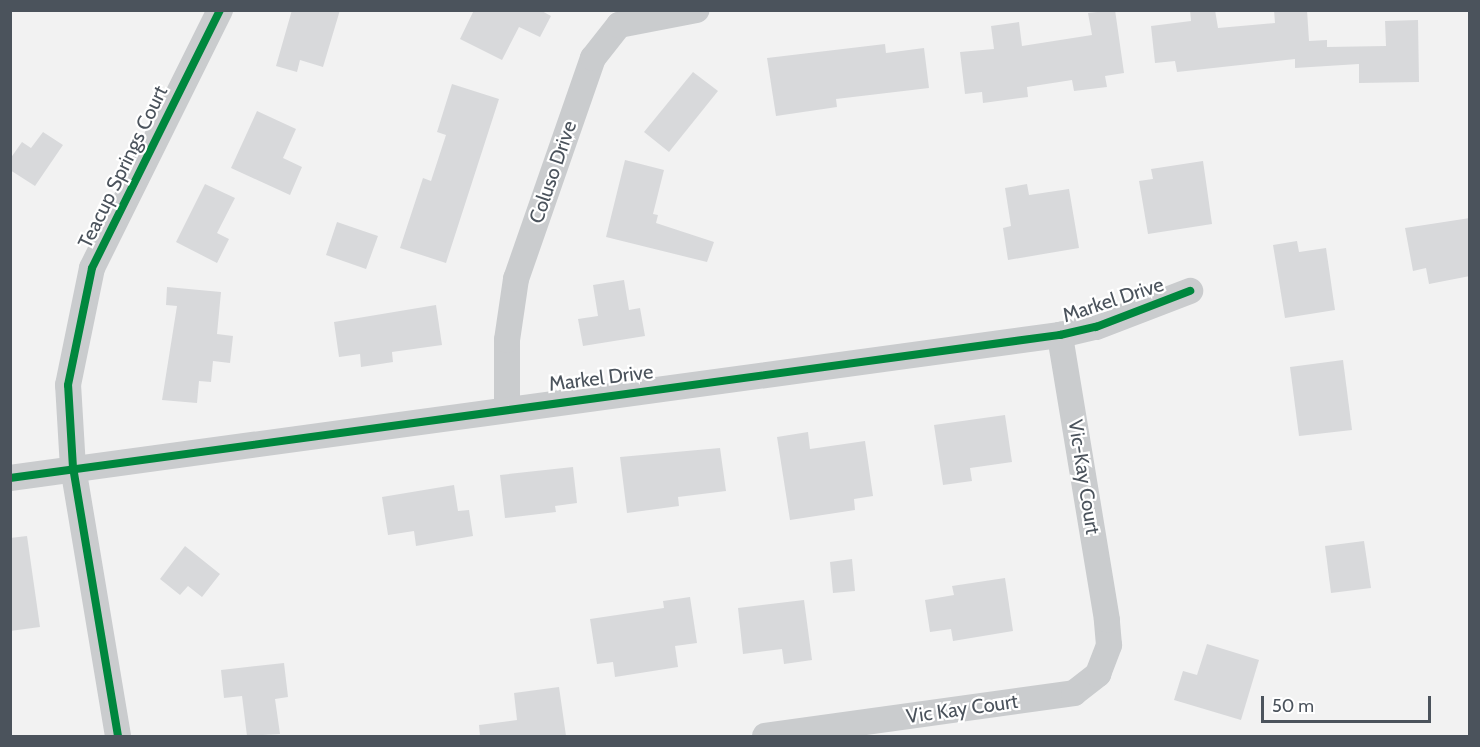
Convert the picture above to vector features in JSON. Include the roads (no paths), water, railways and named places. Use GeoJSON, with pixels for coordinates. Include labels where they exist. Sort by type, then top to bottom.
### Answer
{"type":"FeatureCollection","features":[{"type":"Feature","properties":{"kind":"street","name":"Teacup Springs Court"},"geometry":{"type":"LineString","coordinates":[[118,736],[73,468],[68,385],[92,268],[220,10]]}},
{"type":"Feature","properties":{"kind":"street","name":"Coluso Drive"},"geometry":{"type":"LineString","coordinates":[[507,407],[507,340],[516,279],[593,58],[619,25],[697,10]]}},
{"type":"Feature","properties":{"kind":"street","name":"Markel Drive"},"geometry":{"type":"LineString","coordinates":[[10,478],[507,407],[1060,334],[1095,327],[1190,291]]}},
{"type":"Feature","properties":{"kind":"street","name":"Vic-Kay Court"},"geometry":{"type":"LineString","coordinates":[[1060,334],[1107,620]]}},
{"type":"Feature","properties":{"kind":"street","name":"Vic Kay Court"},"geometry":{"type":"LineString","coordinates":[[765,736],[1074,693],[1098,674],[1109,645],[1107,620]]}}]}
